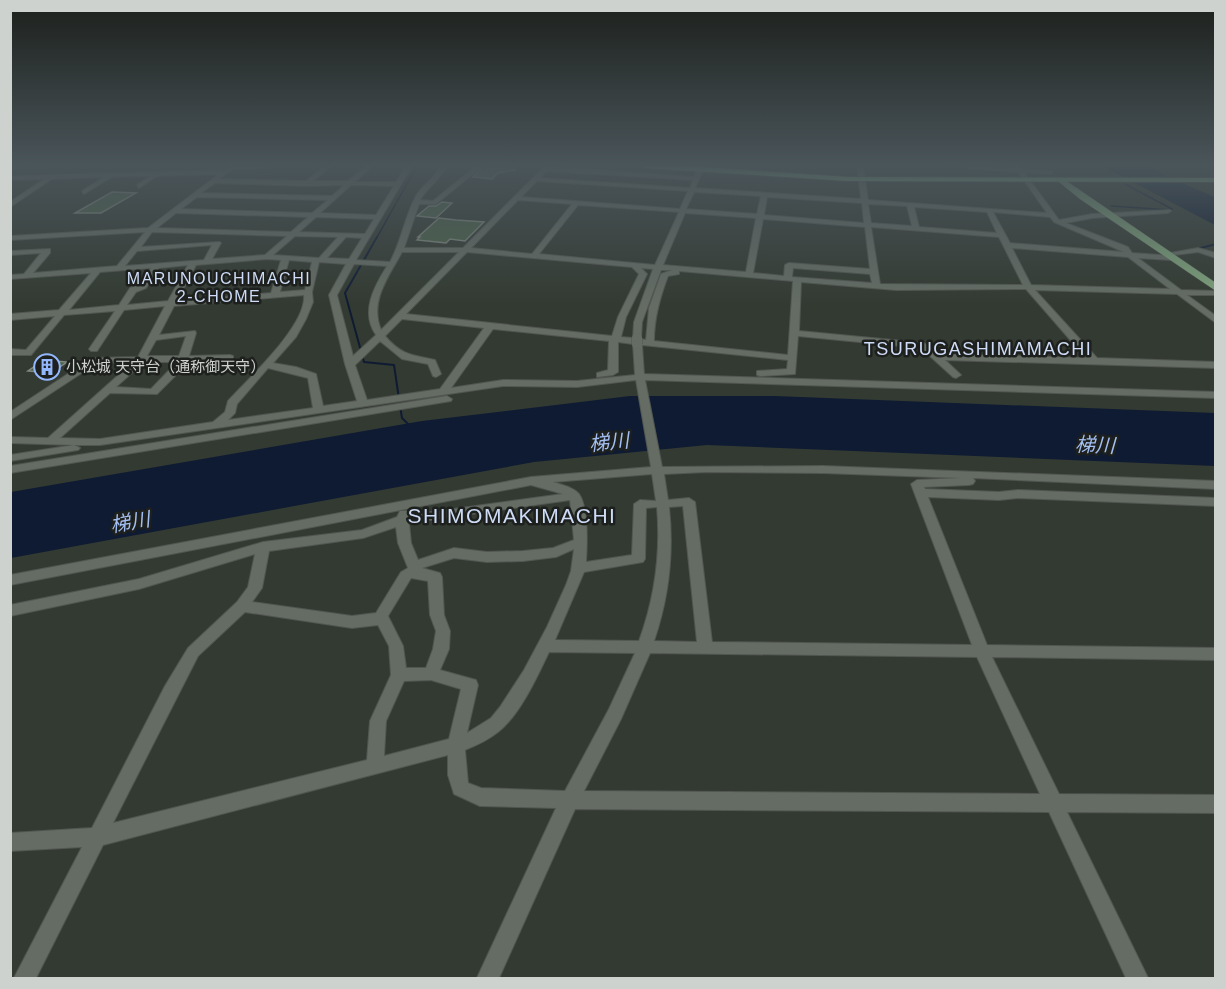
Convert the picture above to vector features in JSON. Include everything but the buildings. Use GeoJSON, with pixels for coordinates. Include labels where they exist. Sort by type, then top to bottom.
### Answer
{"type":"FeatureCollection","features":[{"type":"Feature","properties":{"kind":"main road"},"geometry":{"type":"LineString","coordinates":[[1104,212],[1215,281]]}},
{"type":"Feature","properties":{"kind":"main road"},"geometry":{"type":"LineString","coordinates":[[1115,212],[1215,288]]}},
{"type":"Feature","properties":{"kind":"street"},"geometry":{"type":"LineString","coordinates":[[119,269],[150,230],[173,212]]}},
{"type":"Feature","properties":{"kind":"street"},"geometry":{"type":"LineString","coordinates":[[214,218],[226,212]]}},
{"type":"Feature","properties":{"kind":"street"},"geometry":{"type":"LineString","coordinates":[[231,212],[378,217]]}},
{"type":"Feature","properties":{"kind":"street"},"geometry":{"type":"LineString","coordinates":[[267,256],[318,212]]}},
{"type":"Feature","properties":{"kind":"street"},"geometry":{"type":"LineString","coordinates":[[363,403],[333,296],[381,212]]}},
{"type":"Feature","properties":{"kind":"street"},"geometry":{"type":"LineString","coordinates":[[412,212],[399,250],[390,264],[372,306],[372,319],[377,338],[401,357],[432,362],[436,374]]}},
{"type":"Feature","properties":{"kind":"street"},"geometry":{"type":"LineString","coordinates":[[352,361],[502,212]]}},
{"type":"Feature","properties":{"kind":"street"},"geometry":{"type":"LineString","coordinates":[[534,256],[569,212]]}},
{"type":"Feature","properties":{"kind":"street"},"geometry":{"type":"LineString","coordinates":[[488,978],[570,800],[633,681],[653,626],[665,560],[662,509],[640,380],[638,322],[658,267],[682,212]]}},
{"type":"Feature","properties":{"kind":"street"},"geometry":{"type":"LineString","coordinates":[[698,212],[1002,235]]}},
{"type":"Feature","properties":{"kind":"street"},"geometry":{"type":"LineString","coordinates":[[749,275],[761,212]]}},
{"type":"Feature","properties":{"kind":"street"},"geometry":{"type":"LineString","coordinates":[[866,212],[876,286]]}},
{"type":"Feature","properties":{"kind":"street"},"geometry":{"type":"LineString","coordinates":[[912,212],[916,228]]}},
{"type":"Feature","properties":{"kind":"street"},"geometry":{"type":"LineString","coordinates":[[990,212],[1028,287],[1094,361]]}},
{"type":"Feature","properties":{"kind":"street"},"geometry":{"type":"LineString","coordinates":[[1016,212],[1052,215]]}},
{"type":"Feature","properties":{"kind":"street"},"geometry":{"type":"LineString","coordinates":[[1050,212],[1058,222],[1125,249],[1215,321]]}},
{"type":"Feature","properties":{"kind":"street"},"geometry":{"type":"LineString","coordinates":[[1058,222],[1149,212]]}},
{"type":"Feature","properties":{"kind":"street"},"geometry":{"type":"LineString","coordinates":[[198,231],[206,225]]}},
{"type":"Feature","properties":{"kind":"street"},"geometry":{"type":"LineString","coordinates":[[10,238],[150,230],[367,236]]}},
{"type":"Feature","properties":{"kind":"street"},"geometry":{"type":"LineString","coordinates":[[215,426],[230,413],[232,404],[292,335],[309,302],[308,292],[319,260],[344,235]]}},
{"type":"Feature","properties":{"kind":"street"},"geometry":{"type":"LineString","coordinates":[[10,252],[25,237]]}},
{"type":"Feature","properties":{"kind":"street"},"geometry":{"type":"LineString","coordinates":[[136,249],[217,243],[207,261]]}},
{"type":"Feature","properties":{"kind":"street"},"geometry":{"type":"LineString","coordinates":[[1007,245],[1129,254],[1173,255],[1198,250],[1215,256]]}},
{"type":"Feature","properties":{"kind":"street"},"geometry":{"type":"LineString","coordinates":[[399,250],[465,250],[896,288],[1028,287],[1215,293]]}},
{"type":"Feature","properties":{"kind":"street"},"geometry":{"type":"LineString","coordinates":[[10,252],[47,251],[26,276]]}},
{"type":"Feature","properties":{"kind":"street"},"geometry":{"type":"LineString","coordinates":[[10,278],[267,256],[390,264]]}},
{"type":"Feature","properties":{"kind":"street"},"geometry":{"type":"LineString","coordinates":[[275,294],[286,258]]}},
{"type":"Feature","properties":{"kind":"street"},"geometry":{"type":"LineString","coordinates":[[49,442],[142,359],[193,263]]}},
{"type":"Feature","properties":{"kind":"street"},"geometry":{"type":"LineString","coordinates":[[10,440],[87,442],[215,426],[503,383],[570,384],[613,372],[615,339],[622,317],[643,274],[634,265]]}},
{"type":"Feature","properties":{"kind":"street"},"geometry":{"type":"LineString","coordinates":[[712,379],[747,374],[792,372],[793,279],[789,265],[874,272]]}},
{"type":"Feature","properties":{"kind":"street"},"geometry":{"type":"LineString","coordinates":[[94,350],[133,290],[143,286],[156,266]]}},
{"type":"Feature","properties":{"kind":"street"},"geometry":{"type":"LineString","coordinates":[[650,343],[649,323],[665,274],[692,270]]}},
{"type":"Feature","properties":{"kind":"street"},"geometry":{"type":"LineString","coordinates":[[10,352],[28,353],[97,271]]}},
{"type":"Feature","properties":{"kind":"street"},"geometry":{"type":"LineString","coordinates":[[10,317],[308,292]]}},
{"type":"Feature","properties":{"kind":"street"},"geometry":{"type":"LineString","coordinates":[[399,316],[793,358]]}},
{"type":"Feature","properties":{"kind":"street"},"geometry":{"type":"LineString","coordinates":[[444,391],[490,326]]}},
{"type":"Feature","properties":{"kind":"street"},"geometry":{"type":"LineString","coordinates":[[108,390],[153,392],[181,365],[192,333],[153,338]]}},
{"type":"Feature","properties":{"kind":"street"},"geometry":{"type":"LineString","coordinates":[[794,333],[924,346],[956,375]]}},
{"type":"Feature","properties":{"kind":"street"},"geometry":{"type":"LineString","coordinates":[[936,357],[1215,365]]}},
{"type":"Feature","properties":{"kind":"street"},"geometry":{"type":"LineString","coordinates":[[10,417],[95,360],[230,358]]}},
{"type":"Feature","properties":{"kind":"street"},"geometry":{"type":"LineString","coordinates":[[267,364],[297,369],[313,376],[318,410]]}},
{"type":"Feature","properties":{"kind":"street"},"geometry":{"type":"LineString","coordinates":[[10,470],[456,397],[570,384],[712,379],[1215,395]]}},
{"type":"Feature","properties":{"kind":"street"},"geometry":{"type":"LineString","coordinates":[[10,458],[73,448],[87,442]]}},
{"type":"Feature","properties":{"kind":"street"},"geometry":{"type":"LineString","coordinates":[[10,580],[531,481],[655,469],[717,467],[1215,485]]}},
{"type":"Feature","properties":{"kind":"street"},"geometry":{"type":"LineString","coordinates":[[1000,476],[993,480],[917,484],[982,652],[1137,978]]}},
{"type":"Feature","properties":{"kind":"street"},"geometry":{"type":"LineString","coordinates":[[10,842],[96,837],[375,764],[457,745],[478,737],[498,723],[513,702],[571,590],[579,568],[578,508],[574,496],[567,491],[531,481]]}},
{"type":"Feature","properties":{"kind":"street"},"geometry":{"type":"LineString","coordinates":[[919,493],[999,496],[1018,494],[1213,504]]}},
{"type":"Feature","properties":{"kind":"street"},"geometry":{"type":"LineString","coordinates":[[10,611],[139,584],[263,547],[363,534],[402,520],[574,496]]}},
{"type":"Feature","properties":{"kind":"street"},"geometry":{"type":"LineString","coordinates":[[670,503],[689,502],[705,648]]}},
{"type":"Feature","properties":{"kind":"street"},"geometry":{"type":"LineString","coordinates":[[407,504],[402,520],[404,545],[412,569]]}},
{"type":"Feature","properties":{"kind":"street"},"geometry":{"type":"LineString","coordinates":[[579,568],[638,559],[640,504],[653,504]]}},
{"type":"Feature","properties":{"kind":"street"},"geometry":{"type":"LineString","coordinates":[[263,547],[282,537],[362,517],[376,510]]}},
{"type":"Feature","properties":{"kind":"street"},"geometry":{"type":"LineString","coordinates":[[380,618],[412,569],[454,553],[487,557],[523,556],[556,552],[580,543]]}},
{"type":"Feature","properties":{"kind":"street"},"geometry":{"type":"LineString","coordinates":[[24,978],[193,652],[242,606],[255,588],[263,547]]}},
{"type":"Feature","properties":{"kind":"street"},"geometry":{"type":"LineString","coordinates":[[412,569],[435,578],[437,615],[443,631],[441,649],[431,674]]}},
{"type":"Feature","properties":{"kind":"street"},"geometry":{"type":"LineString","coordinates":[[242,606],[352,622],[380,618],[384,621],[396,646],[399,675],[378,721],[375,764]]}},
{"type":"Feature","properties":{"kind":"street"},"geometry":{"type":"LineString","coordinates":[[543,646],[1215,654]]}},
{"type":"Feature","properties":{"kind":"street"},"geometry":{"type":"LineString","coordinates":[[399,675],[431,674],[470,685],[456,739],[454,769],[460,788],[480,797],[570,800],[1215,804]]}},
{"type":"Feature","properties":{"kind":"water"},"geometry":{"type":"Polygon","coordinates":[[[1190,212],[1215,212],[1215,225],[1190,212]]]}},
{"type":"Feature","properties":{"kind":"water","name":"梯川"},"geometry":{"type":"Polygon","coordinates":[[[630,396],[775,396],[1215,413],[1215,466],[707,445],[534,462],[11,558],[11,492],[422,421],[630,396]]]}},
{"type":"Feature","properties":{"kind":"waterway"},"geometry":{"type":"LineString","coordinates":[[376,239],[391,212]]}},
{"type":"Feature","properties":{"kind":"waterway"},"geometry":{"type":"LineString","coordinates":[[377,237],[345,293],[364,362],[394,365],[399,399]]}},
{"type":"Feature","properties":{"kind":"waterway"},"geometry":{"type":"LineString","coordinates":[[1197,249],[1216,244]]}},
{"type":"Feature","properties":{"kind":"waterway"},"geometry":{"type":"LineString","coordinates":[[400,406],[402,418],[410,426]]}},
{"type":"Feature","properties":{"kind":"place","name":"小松城 天守台（通称御天守）"},"geometry":{"type":"Point","coordinates":[47,367]}},
{"type":"Feature","properties":{"kind":"district","name":"MARUNOUCHIMACHI 2-CHOME"},"geometry":{"type":"Point","coordinates":[219,287]}},
{"type":"Feature","properties":{"kind":"district","name":"TSURUGASHIMAMACHI"},"geometry":{"type":"Point","coordinates":[978,349]}},
{"type":"Feature","properties":{"kind":"district","name":"SHIMOMAKIMACHI"},"geometry":{"type":"Point","coordinates":[512,516]}}]}
